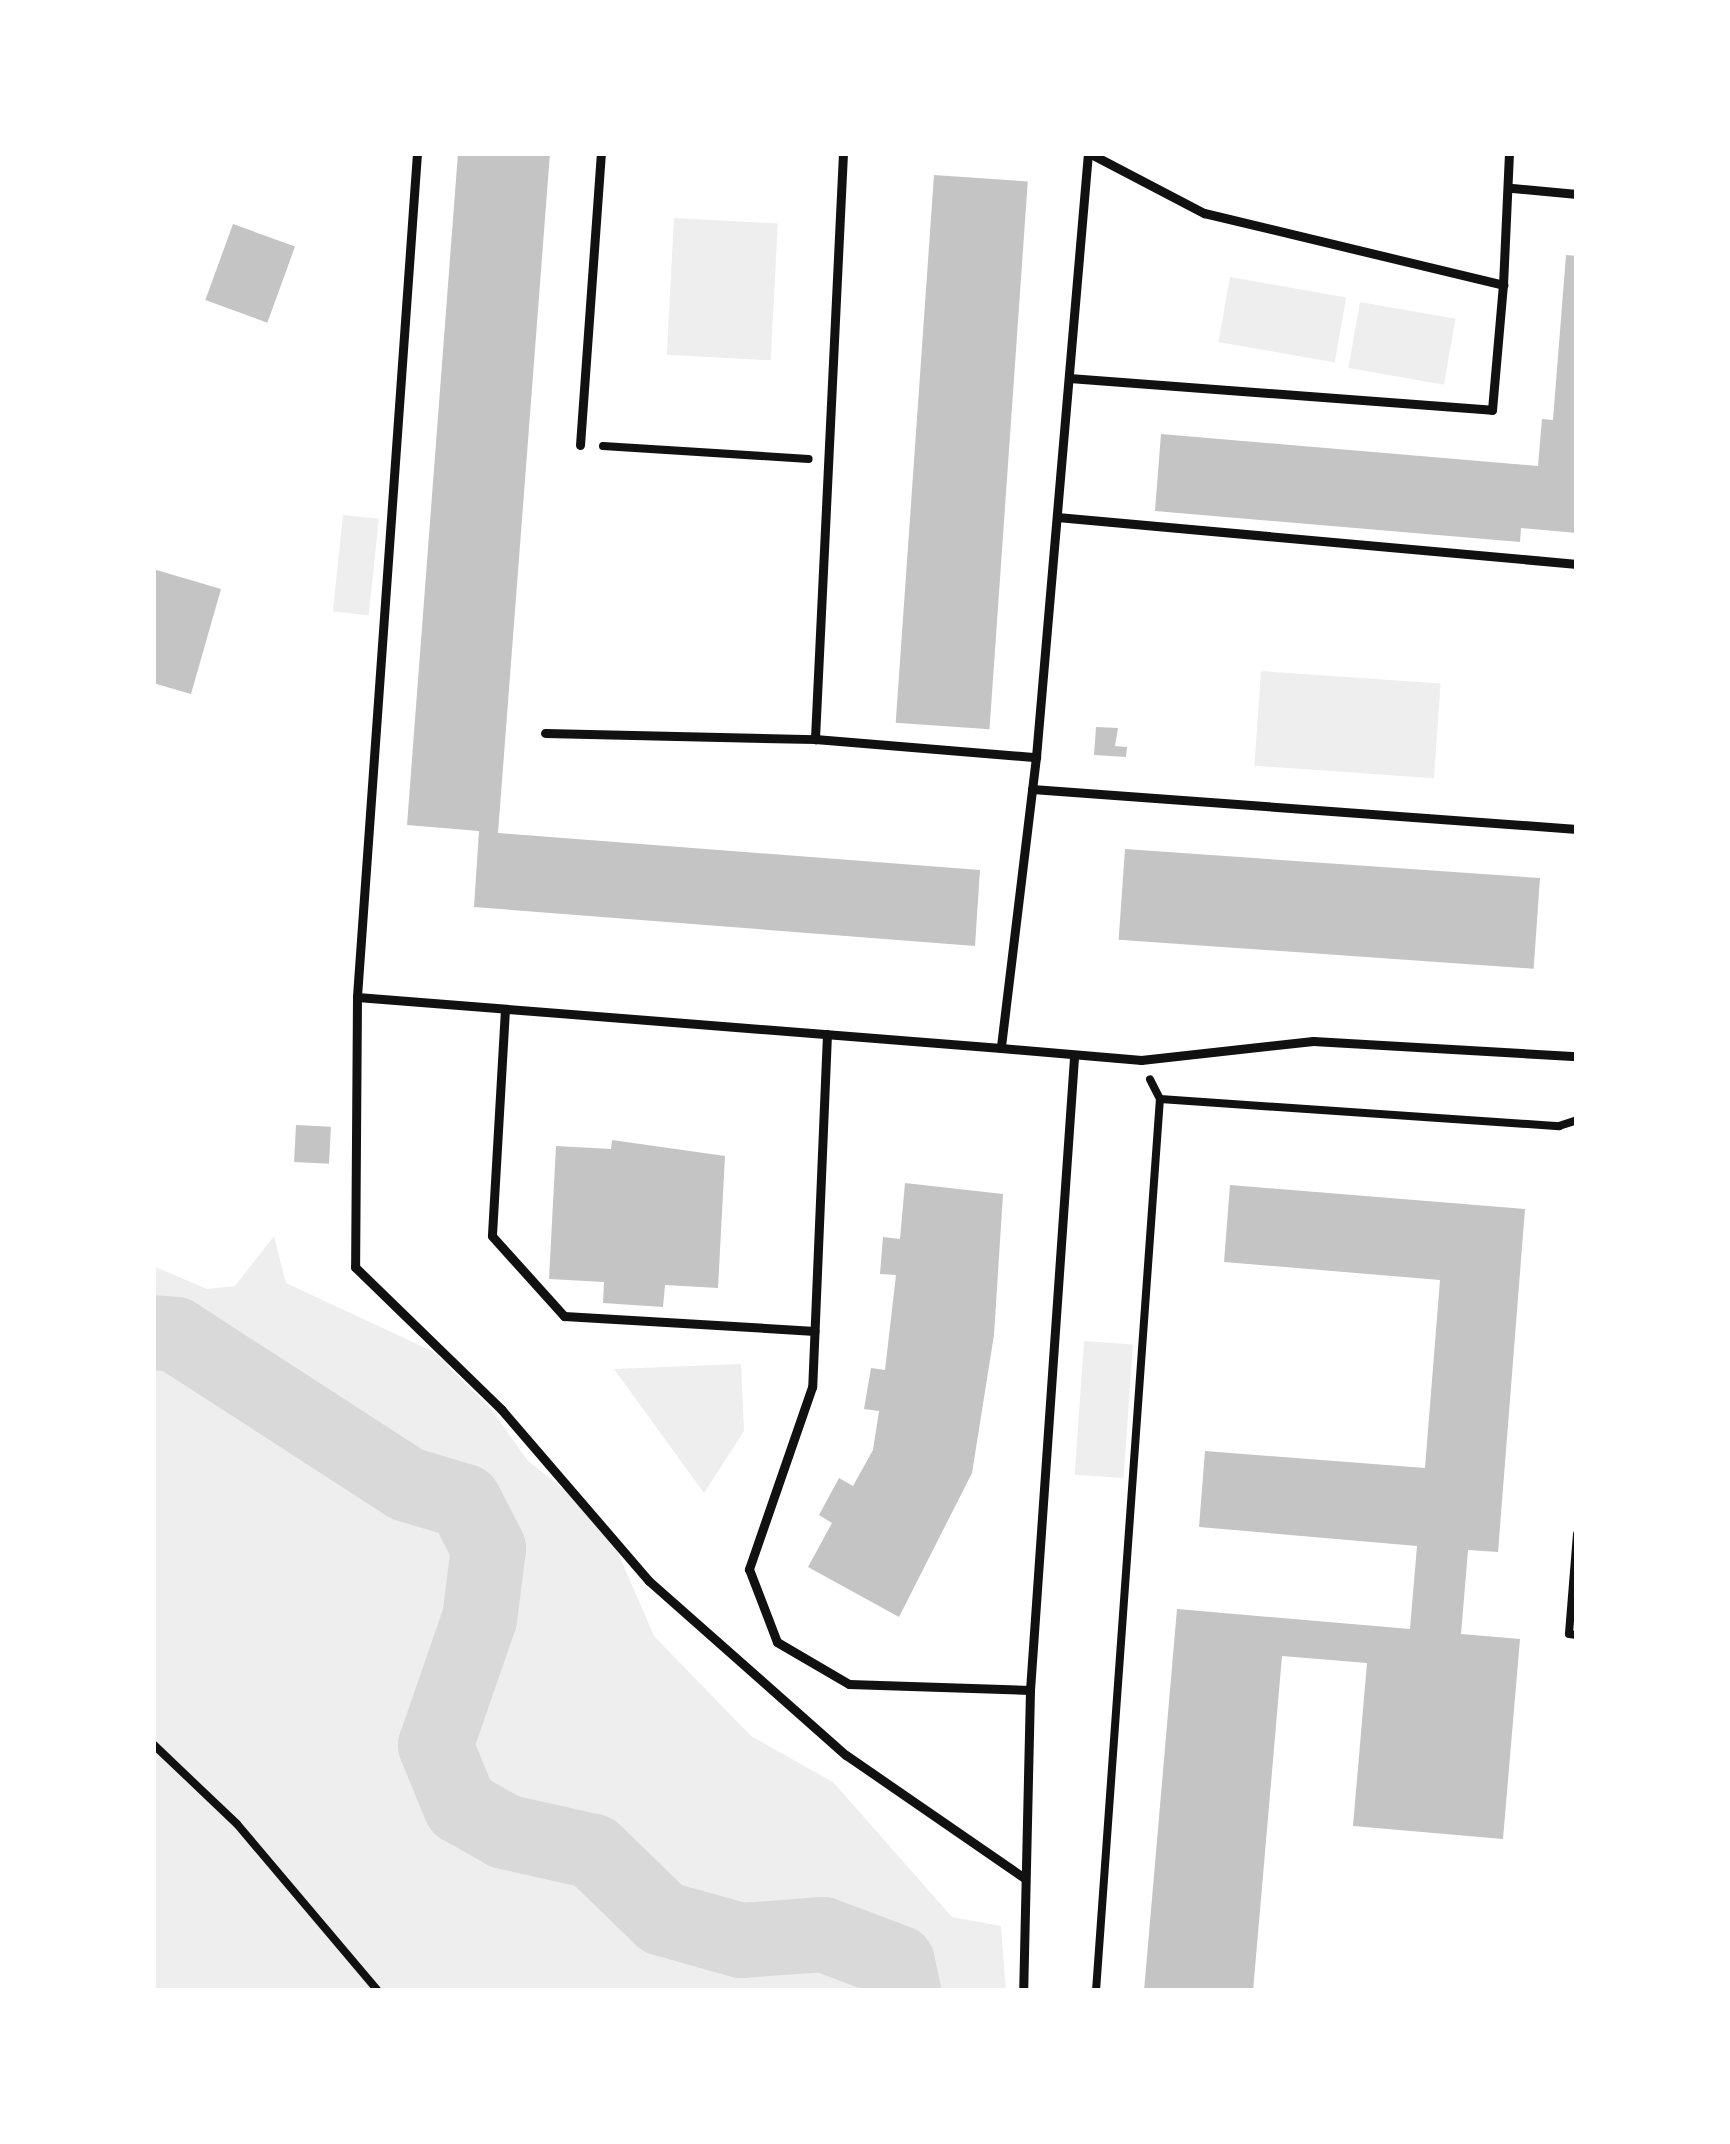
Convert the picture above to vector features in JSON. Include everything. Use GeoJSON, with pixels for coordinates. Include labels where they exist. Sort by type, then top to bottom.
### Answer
{"type":"FeatureCollection","features":[{"type":"Feature","properties":{"kind":"lane"},"geometry":{"type":"LineString","coordinates":[[417,153],[357,997],[355,1267],[501,1409],[649,1581],[846,1756],[1024,1878]]}},
{"type":"Feature","properties":{"kind":"lane"},"geometry":{"type":"LineString","coordinates":[[580,445],[601,153]]}},
{"type":"Feature","properties":{"kind":"lane"},"geometry":{"type":"LineString","coordinates":[[815,739],[843,153]]}},
{"type":"Feature","properties":{"kind":"lane"},"geometry":{"type":"LineString","coordinates":[[1001,1048],[1036,757],[1088,153],[1204,214],[1503,285]]}},
{"type":"Feature","properties":{"kind":"lane"},"geometry":{"type":"LineString","coordinates":[[1069,378],[1492,410],[1512,188],[1509,153]]}},
{"type":"Feature","properties":{"kind":"lane"},"geometry":{"type":"LineString","coordinates":[[1512,188],[1577,194]]}},
{"type":"Feature","properties":{"kind":"lane"},"geometry":{"type":"LineString","coordinates":[[1057,517],[1577,564]]}},
{"type":"Feature","properties":{"kind":"lane"},"geometry":{"type":"LineString","coordinates":[[545,733],[815,739],[1036,757]]}},
{"type":"Feature","properties":{"kind":"lane"},"geometry":{"type":"LineString","coordinates":[[1032,789],[1577,829]]}},
{"type":"Feature","properties":{"kind":"lane"},"geometry":{"type":"LineString","coordinates":[[357,997],[1001,1048],[1074,1058],[1141,1060],[1313,1041],[1577,1056]]}},
{"type":"Feature","properties":{"kind":"lane"},"geometry":{"type":"LineString","coordinates":[[505,1009],[493,1236],[564,1316],[815,1331]]}},
{"type":"Feature","properties":{"kind":"lane"},"geometry":{"type":"LineString","coordinates":[[827,1034],[812,1387],[749,1569],[777,1642],[849,1684],[1030,1690]]}},
{"type":"Feature","properties":{"kind":"lane"},"geometry":{"type":"LineString","coordinates":[[1023,1991],[1030,1690],[1074,1058]]}},
{"type":"Feature","properties":{"kind":"path"},"geometry":{"type":"LineString","coordinates":[[580,445],[829,460]]}},
{"type":"Feature","properties":{"kind":"path"},"geometry":{"type":"LineString","coordinates":[[1096,1991],[1160,1099],[1141,1060]]}},
{"type":"Feature","properties":{"kind":"path"},"geometry":{"type":"LineString","coordinates":[[1160,1099],[1559,1126],[1577,1120]]}},
{"type":"Feature","properties":{"kind":"path"},"geometry":{"type":"LineString","coordinates":[[1577,1534],[1569,1634],[1577,1635]]}},
{"type":"Feature","properties":{"kind":"path"},"geometry":{"type":"LineString","coordinates":[[153,1744],[237,1824],[378,1991]]}},
{"type":"Feature","properties":{"kind":"shaded area"},"geometry":{"type":"Polygon","coordinates":[[[674,218],[778,223],[771,360],[667,355],[674,218]]]}},
{"type":"Feature","properties":{"kind":"shaded area"},"geometry":{"type":"Polygon","coordinates":[[[1230,277],[1346,297],[1335,362],[1219,342],[1230,277]]]}},
{"type":"Feature","properties":{"kind":"shaded area"},"geometry":{"type":"Polygon","coordinates":[[[1360,302],[1456,319],[1444,385],[1348,368],[1360,302]]]}},
{"type":"Feature","properties":{"kind":"shaded area"},"geometry":{"type":"Polygon","coordinates":[[[343,515],[379,519],[369,615],[333,611],[343,515]]]}},
{"type":"Feature","properties":{"kind":"shaded area"},"geometry":{"type":"Polygon","coordinates":[[[1261,671],[1441,684],[1434,778],[1254,766],[1261,671]]]}},
{"type":"Feature","properties":{"kind":"shaded area"},"geometry":{"type":"Polygon","coordinates":[[[274,1236],[286,1283],[434,1352],[491,1409],[528,1461],[575,1498],[615,1546],[654,1636],[751,1736],[833,1782],[952,1917],[1001,1926],[1006,1991],[153,1991],[153,1266],[207,1289],[235,1286],[274,1236]]]}},
{"type":"Feature","properties":{"kind":"shaded area"},"geometry":{"type":"Polygon","coordinates":[[[1084,1341],[1133,1344],[1124,1478],[1075,1475],[1084,1341]]]}},
{"type":"Feature","properties":{"kind":"shaded area"},"geometry":{"type":"Polygon","coordinates":[[[741,1364],[744,1431],[704,1493],[614,1369],[741,1364]]]}},
{"type":"Feature","properties":{"kind":"building"},"geometry":{"type":"Polygon","coordinates":[[[458,153],[550,153],[498,833],[980,870],[975,946],[474,907],[479,831],[407,825],[458,153]]]}},
{"type":"Feature","properties":{"kind":"building"},"geometry":{"type":"Polygon","coordinates":[[[934,175],[1028,182],[989,729],[896,723],[934,175]]]}},
{"type":"Feature","properties":{"kind":"building"},"geometry":{"type":"Polygon","coordinates":[[[233,224],[295,247],[267,323],[205,300],[233,224]]]}},
{"type":"Feature","properties":{"kind":"building"},"geometry":{"type":"Polygon","coordinates":[[[1566,255],[1577,256],[1577,533],[1521,528],[1520,542],[1155,511],[1161,434],[1538,466],[1542,419],[1553,420],[1566,255]]]}},
{"type":"Feature","properties":{"kind":"building"},"geometry":{"type":"Polygon","coordinates":[[[153,569],[221,589],[191,694],[153,683],[153,569]]]}},
{"type":"Feature","properties":{"kind":"building"},"geometry":{"type":"Polygon","coordinates":[[[1096,727],[1118,728],[1115,746],[1127,747],[1126,757],[1094,755],[1096,727]]]}},
{"type":"Feature","properties":{"kind":"building"},"geometry":{"type":"Polygon","coordinates":[[[1125,849],[1540,878],[1534,969],[1119,940],[1125,849]]]}},
{"type":"Feature","properties":{"kind":"building"},"geometry":{"type":"Polygon","coordinates":[[[296,1125],[331,1127],[329,1164],[294,1162],[296,1125]]]}},
{"type":"Feature","properties":{"kind":"building"},"geometry":{"type":"Polygon","coordinates":[[[612,1140],[725,1156],[718,1288],[665,1285],[663,1307],[603,1303],[604,1282],[549,1279],[556,1146],[611,1149],[612,1140]]]}},
{"type":"Feature","properties":{"kind":"building"},"geometry":{"type":"Polygon","coordinates":[[[905,1183],[1003,1194],[994,1335],[972,1473],[899,1617],[808,1567],[832,1523],[819,1515],[839,1478],[853,1486],[873,1450],[879,1411],[864,1409],[871,1368],[885,1370],[896,1275],[880,1274],[883,1237],[900,1239],[905,1183]]]}},
{"type":"Feature","properties":{"kind":"building"},"geometry":{"type":"Polygon","coordinates":[[[1230,1185],[1525,1209],[1498,1552],[1468,1550],[1461,1634],[1520,1639],[1503,1839],[1353,1826],[1367,1663],[1282,1656],[1253,1991],[1144,1991],[1177,1609],[1410,1629],[1417,1546],[1199,1527],[1205,1451],[1425,1468],[1440,1280],[1224,1262],[1230,1185]]]}},
{"type":"Feature","properties":{"kind":"waterway"},"geometry":{"type":"LineString","coordinates":[[153,1332],[175,1334],[407,1484],[464,1501],[488,1548],[479,1618],[435,1745],[460,1806],[504,1831],[593,1851],[662,1918],[741,1940],[823,1934],[897,1962],[903,1991]]}}]}
